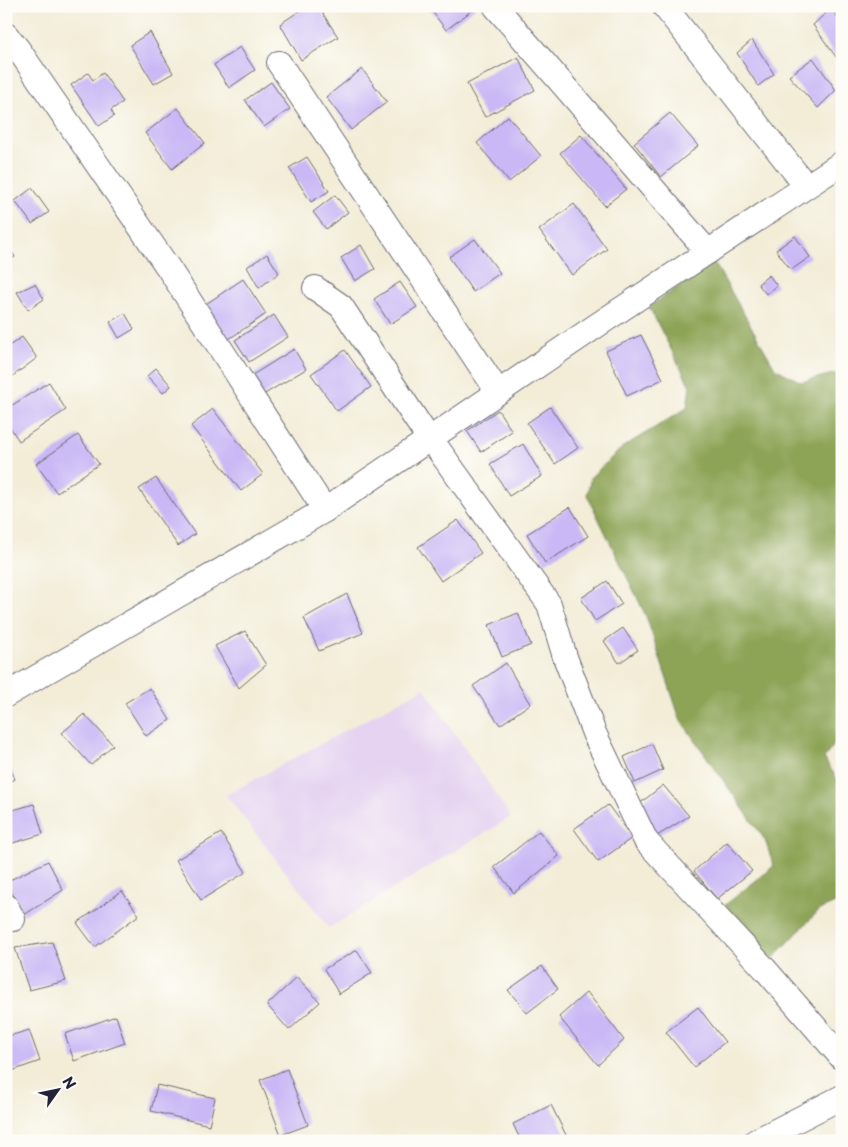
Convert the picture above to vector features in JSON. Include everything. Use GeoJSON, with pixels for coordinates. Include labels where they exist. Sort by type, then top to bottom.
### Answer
{"type":"FeatureCollection","features":[{"type":"Feature","properties":{"kind":"street"},"geometry":{"type":"LineString","coordinates":[[496,6],[708,252]]}},
{"type":"Feature","properties":{"kind":"street"},"geometry":{"type":"LineString","coordinates":[[664,6],[806,186]]}},
{"type":"Feature","properties":{"kind":"street"},"geometry":{"type":"LineString","coordinates":[[6,35],[18,49],[169,269],[325,510]]}},
{"type":"Feature","properties":{"kind":"street"},"geometry":{"type":"LineString","coordinates":[[279,63],[498,392]]}},
{"type":"Feature","properties":{"kind":"street"},"geometry":{"type":"LineString","coordinates":[[6,694],[325,510],[498,392],[842,163]]}},
{"type":"Feature","properties":{"kind":"street"},"geometry":{"type":"LineString","coordinates":[[315,288],[340,306],[429,439],[549,604],[565,657],[594,733],[646,841],[758,961],[842,1058]]}},
{"type":"Feature","properties":{"kind":"street"},"geometry":{"type":"LineString","coordinates":[[756,1141],[786,1135],[842,1096]]}},
{"type":"Feature","properties":{"kind":"shaded area"},"geometry":{"type":"Polygon","coordinates":[[[424,688],[511,817],[329,928],[226,795],[424,688]]]}},
{"type":"Feature","properties":{"kind":"green space"},"geometry":{"type":"Polygon","coordinates":[[[714,262],[775,368],[801,382],[842,372],[842,735],[824,758],[842,787],[842,900],[819,910],[764,968],[714,914],[774,866],[765,840],[680,719],[646,616],[587,495],[591,477],[623,447],[687,408],[690,386],[649,307],[714,262]]]}},
{"type":"Feature","properties":{"kind":"building"},"geometry":{"type":"Polygon","coordinates":[[[307,6],[318,6],[338,37],[301,60],[280,24],[307,6]]]}},
{"type":"Feature","properties":{"kind":"building"},"geometry":{"type":"Polygon","coordinates":[[[428,6],[474,6],[475,8],[446,30],[428,6]]]}},
{"type":"Feature","properties":{"kind":"building"},"geometry":{"type":"Polygon","coordinates":[[[831,8],[842,23],[842,59],[839,61],[813,25],[831,8]]]}},
{"type":"Feature","properties":{"kind":"building"},"geometry":{"type":"Polygon","coordinates":[[[150,32],[173,73],[154,84],[130,45],[150,32]]]}},
{"type":"Feature","properties":{"kind":"building"},"geometry":{"type":"Polygon","coordinates":[[[752,40],[774,74],[758,86],[737,53],[752,40]]]}},
{"type":"Feature","properties":{"kind":"building"},"geometry":{"type":"Polygon","coordinates":[[[240,47],[255,70],[229,88],[214,65],[240,47]]]}},
{"type":"Feature","properties":{"kind":"building"},"geometry":{"type":"Polygon","coordinates":[[[518,57],[535,90],[485,117],[467,84],[518,57]]]}},
{"type":"Feature","properties":{"kind":"building"},"geometry":{"type":"Polygon","coordinates":[[[813,58],[836,90],[818,108],[789,76],[813,58]]]}},
{"type":"Feature","properties":{"kind":"building"},"geometry":{"type":"Polygon","coordinates":[[[362,69],[387,102],[351,130],[326,97],[362,69]]]}},
{"type":"Feature","properties":{"kind":"building"},"geometry":{"type":"Polygon","coordinates":[[[88,73],[93,80],[103,73],[123,102],[111,110],[114,116],[99,126],[71,85],[88,73]]]}},
{"type":"Feature","properties":{"kind":"building"},"geometry":{"type":"Polygon","coordinates":[[[271,82],[290,109],[264,127],[245,100],[271,82]]]}},
{"type":"Feature","properties":{"kind":"building"},"geometry":{"type":"Polygon","coordinates":[[[178,108],[205,143],[172,169],[145,133],[178,108]]]}},
{"type":"Feature","properties":{"kind":"building"},"geometry":{"type":"Polygon","coordinates":[[[670,113],[698,146],[661,177],[634,143],[670,113]]]}},
{"type":"Feature","properties":{"kind":"building"},"geometry":{"type":"Polygon","coordinates":[[[508,116],[541,156],[509,182],[477,143],[508,116]]]}},
{"type":"Feature","properties":{"kind":"building"},"geometry":{"type":"Polygon","coordinates":[[[581,135],[626,189],[605,206],[560,153],[581,135]]]}},
{"type":"Feature","properties":{"kind":"building"},"geometry":{"type":"Polygon","coordinates":[[[307,157],[329,191],[311,202],[289,168],[307,157]]]}},
{"type":"Feature","properties":{"kind":"building"},"geometry":{"type":"Polygon","coordinates":[[[32,188],[49,212],[32,224],[15,201],[32,188]]]}},
{"type":"Feature","properties":{"kind":"building"},"geometry":{"type":"Polygon","coordinates":[[[335,195],[348,212],[326,229],[313,212],[335,195]]]}},
{"type":"Feature","properties":{"kind":"building"},"geometry":{"type":"Polygon","coordinates":[[[574,204],[607,249],[572,275],[539,230],[574,204]]]}},
{"type":"Feature","properties":{"kind":"building"},"geometry":{"type":"Polygon","coordinates":[[[795,236],[810,257],[791,270],[776,250],[795,236]]]}},
{"type":"Feature","properties":{"kind":"building"},"geometry":{"type":"Polygon","coordinates":[[[475,239],[500,273],[473,292],[449,257],[475,239]]]}},
{"type":"Feature","properties":{"kind":"building"},"geometry":{"type":"Polygon","coordinates":[[[6,244],[15,257],[6,263],[6,244]]]}},
{"type":"Feature","properties":{"kind":"building"},"geometry":{"type":"Polygon","coordinates":[[[361,245],[375,269],[355,281],[341,258],[361,245]]]}},
{"type":"Feature","properties":{"kind":"building"},"geometry":{"type":"Polygon","coordinates":[[[267,254],[279,273],[259,288],[247,267],[267,254]]]}},
{"type":"Feature","properties":{"kind":"building"},"geometry":{"type":"Polygon","coordinates":[[[769,275],[777,286],[766,294],[758,284],[769,275]]]}},
{"type":"Feature","properties":{"kind":"building"},"geometry":{"type":"Polygon","coordinates":[[[243,279],[266,314],[226,341],[203,306],[243,279]]]}},
{"type":"Feature","properties":{"kind":"building"},"geometry":{"type":"Polygon","coordinates":[[[400,282],[417,307],[390,324],[374,299],[400,282]]]}},
{"type":"Feature","properties":{"kind":"building"},"geometry":{"type":"Polygon","coordinates":[[[35,284],[44,299],[28,310],[17,292],[35,284]]]}},
{"type":"Feature","properties":{"kind":"building"},"geometry":{"type":"Polygon","coordinates":[[[125,313],[134,329],[119,338],[110,322],[125,313]]]}},
{"type":"Feature","properties":{"kind":"building"},"geometry":{"type":"Polygon","coordinates":[[[274,315],[288,337],[249,362],[235,340],[274,315]]]}},
{"type":"Feature","properties":{"kind":"building"},"geometry":{"type":"Polygon","coordinates":[[[641,335],[663,379],[627,396],[606,351],[641,335]]]}},
{"type":"Feature","properties":{"kind":"building"},"geometry":{"type":"Polygon","coordinates":[[[22,337],[37,358],[6,381],[6,348],[22,337]]]}},
{"type":"Feature","properties":{"kind":"building"},"geometry":{"type":"Polygon","coordinates":[[[294,349],[306,369],[258,398],[246,379],[294,349]]]}},
{"type":"Feature","properties":{"kind":"building"},"geometry":{"type":"Polygon","coordinates":[[[345,350],[371,387],[337,411],[311,374],[345,350]]]}},
{"type":"Feature","properties":{"kind":"building"},"geometry":{"type":"Polygon","coordinates":[[[156,368],[171,386],[163,393],[147,376],[156,368]]]}},
{"type":"Feature","properties":{"kind":"building"},"geometry":{"type":"Polygon","coordinates":[[[49,382],[66,410],[19,441],[6,421],[6,409],[49,382]]]}},
{"type":"Feature","properties":{"kind":"building"},"geometry":{"type":"Polygon","coordinates":[[[550,407],[578,448],[555,464],[527,423],[550,407]]]}},
{"type":"Feature","properties":{"kind":"building"},"geometry":{"type":"Polygon","coordinates":[[[213,409],[263,474],[241,491],[191,426],[213,409]]]}},
{"type":"Feature","properties":{"kind":"building"},"geometry":{"type":"Polygon","coordinates":[[[498,410],[512,431],[481,452],[467,431],[498,410]]]}},
{"type":"Feature","properties":{"kind":"building"},"geometry":{"type":"Polygon","coordinates":[[[78,435],[99,464],[57,493],[36,464],[78,435]]]}},
{"type":"Feature","properties":{"kind":"building"},"geometry":{"type":"Polygon","coordinates":[[[523,444],[542,476],[509,496],[490,464],[523,444]]]}},
{"type":"Feature","properties":{"kind":"building"},"geometry":{"type":"Polygon","coordinates":[[[156,478],[195,534],[178,546],[139,489],[156,478]]]}},
{"type":"Feature","properties":{"kind":"building"},"geometry":{"type":"Polygon","coordinates":[[[570,507],[588,536],[545,563],[527,534],[570,507]]]}},
{"type":"Feature","properties":{"kind":"building"},"geometry":{"type":"Polygon","coordinates":[[[458,520],[481,553],[441,581],[418,547],[458,520]]]}},
{"type":"Feature","properties":{"kind":"building"},"geometry":{"type":"Polygon","coordinates":[[[607,581],[622,604],[595,621],[581,598],[607,581]]]}},
{"type":"Feature","properties":{"kind":"building"},"geometry":{"type":"Polygon","coordinates":[[[347,594],[363,633],[319,651],[304,618],[347,594]]]}},
{"type":"Feature","properties":{"kind":"building"},"geometry":{"type":"Polygon","coordinates":[[[518,613],[531,645],[502,657],[489,625],[518,613]]]}},
{"type":"Feature","properties":{"kind":"building"},"geometry":{"type":"Polygon","coordinates":[[[623,628],[638,650],[619,663],[604,641],[623,628]]]}},
{"type":"Feature","properties":{"kind":"building"},"geometry":{"type":"Polygon","coordinates":[[[245,631],[266,665],[239,688],[215,646],[245,631]]]}},
{"type":"Feature","properties":{"kind":"building"},"geometry":{"type":"Polygon","coordinates":[[[506,663],[530,704],[500,725],[473,686],[506,663]]]}},
{"type":"Feature","properties":{"kind":"building"},"geometry":{"type":"Polygon","coordinates":[[[150,688],[170,720],[146,736],[125,703],[150,688]]]}},
{"type":"Feature","properties":{"kind":"building"},"geometry":{"type":"Polygon","coordinates":[[[84,714],[113,745],[91,765],[62,733],[84,714]]]}},
{"type":"Feature","properties":{"kind":"building"},"geometry":{"type":"Polygon","coordinates":[[[652,744],[663,770],[635,783],[624,757],[652,744]]]}},
{"type":"Feature","properties":{"kind":"building"},"geometry":{"type":"Polygon","coordinates":[[[6,759],[15,779],[6,783],[6,759]]]}},
{"type":"Feature","properties":{"kind":"building"},"geometry":{"type":"Polygon","coordinates":[[[663,785],[689,816],[657,836],[638,805],[663,785]]]}},
{"type":"Feature","properties":{"kind":"building"},"geometry":{"type":"Polygon","coordinates":[[[34,804],[43,834],[6,845],[6,812],[34,804]]]}},
{"type":"Feature","properties":{"kind":"building"},"geometry":{"type":"Polygon","coordinates":[[[608,805],[632,838],[598,862],[574,829],[608,805]]]}},
{"type":"Feature","properties":{"kind":"building"},"geometry":{"type":"Polygon","coordinates":[[[539,831],[559,856],[514,893],[494,867],[539,831]]]}},
{"type":"Feature","properties":{"kind":"building"},"geometry":{"type":"Polygon","coordinates":[[[221,833],[246,872],[201,900],[176,860],[221,833]]]}},
{"type":"Feature","properties":{"kind":"building"},"geometry":{"type":"Polygon","coordinates":[[[727,842],[752,871],[717,899],[694,871],[727,842]]]}},
{"type":"Feature","properties":{"kind":"building"},"geometry":{"type":"Polygon","coordinates":[[[48,861],[63,890],[24,915],[6,882],[48,861]]]}},
{"type":"Feature","properties":{"kind":"building"},"geometry":{"type":"Polygon","coordinates":[[[122,891],[139,915],[95,947],[77,923],[122,891]]]}},
{"type":"Feature","properties":{"kind":"building"},"geometry":{"type":"Polygon","coordinates":[[[52,942],[66,981],[29,990],[15,948],[52,942]]]}},
{"type":"Feature","properties":{"kind":"building"},"geometry":{"type":"Polygon","coordinates":[[[357,950],[372,973],[339,994],[324,969],[357,950]]]}},
{"type":"Feature","properties":{"kind":"building"},"geometry":{"type":"Polygon","coordinates":[[[542,966],[558,989],[527,1013],[508,990],[542,966]]]}},
{"type":"Feature","properties":{"kind":"building"},"geometry":{"type":"Polygon","coordinates":[[[297,977],[320,1002],[289,1030],[267,1005],[297,977]]]}},
{"type":"Feature","properties":{"kind":"building"},"geometry":{"type":"Polygon","coordinates":[[[587,992],[624,1040],[598,1065],[559,1017],[587,992]]]}},
{"type":"Feature","properties":{"kind":"building"},"geometry":{"type":"Polygon","coordinates":[[[698,1007],[725,1042],[694,1067],[666,1032],[698,1007]]]}},
{"type":"Feature","properties":{"kind":"building"},"geometry":{"type":"Polygon","coordinates":[[[116,1016],[125,1043],[74,1061],[65,1034],[116,1016]]]}},
{"type":"Feature","properties":{"kind":"building"},"geometry":{"type":"Polygon","coordinates":[[[29,1030],[40,1061],[9,1072],[6,1063],[6,1037],[29,1030]]]}},
{"type":"Feature","properties":{"kind":"building"},"geometry":{"type":"Polygon","coordinates":[[[287,1069],[308,1125],[281,1135],[260,1080],[287,1069]]]}},
{"type":"Feature","properties":{"kind":"building"},"geometry":{"type":"Polygon","coordinates":[[[157,1085],[215,1098],[209,1125],[151,1111],[157,1085]]]}},
{"type":"Feature","properties":{"kind":"building"},"geometry":{"type":"Polygon","coordinates":[[[551,1105],[569,1141],[521,1141],[513,1124],[551,1105]]]}}]}
